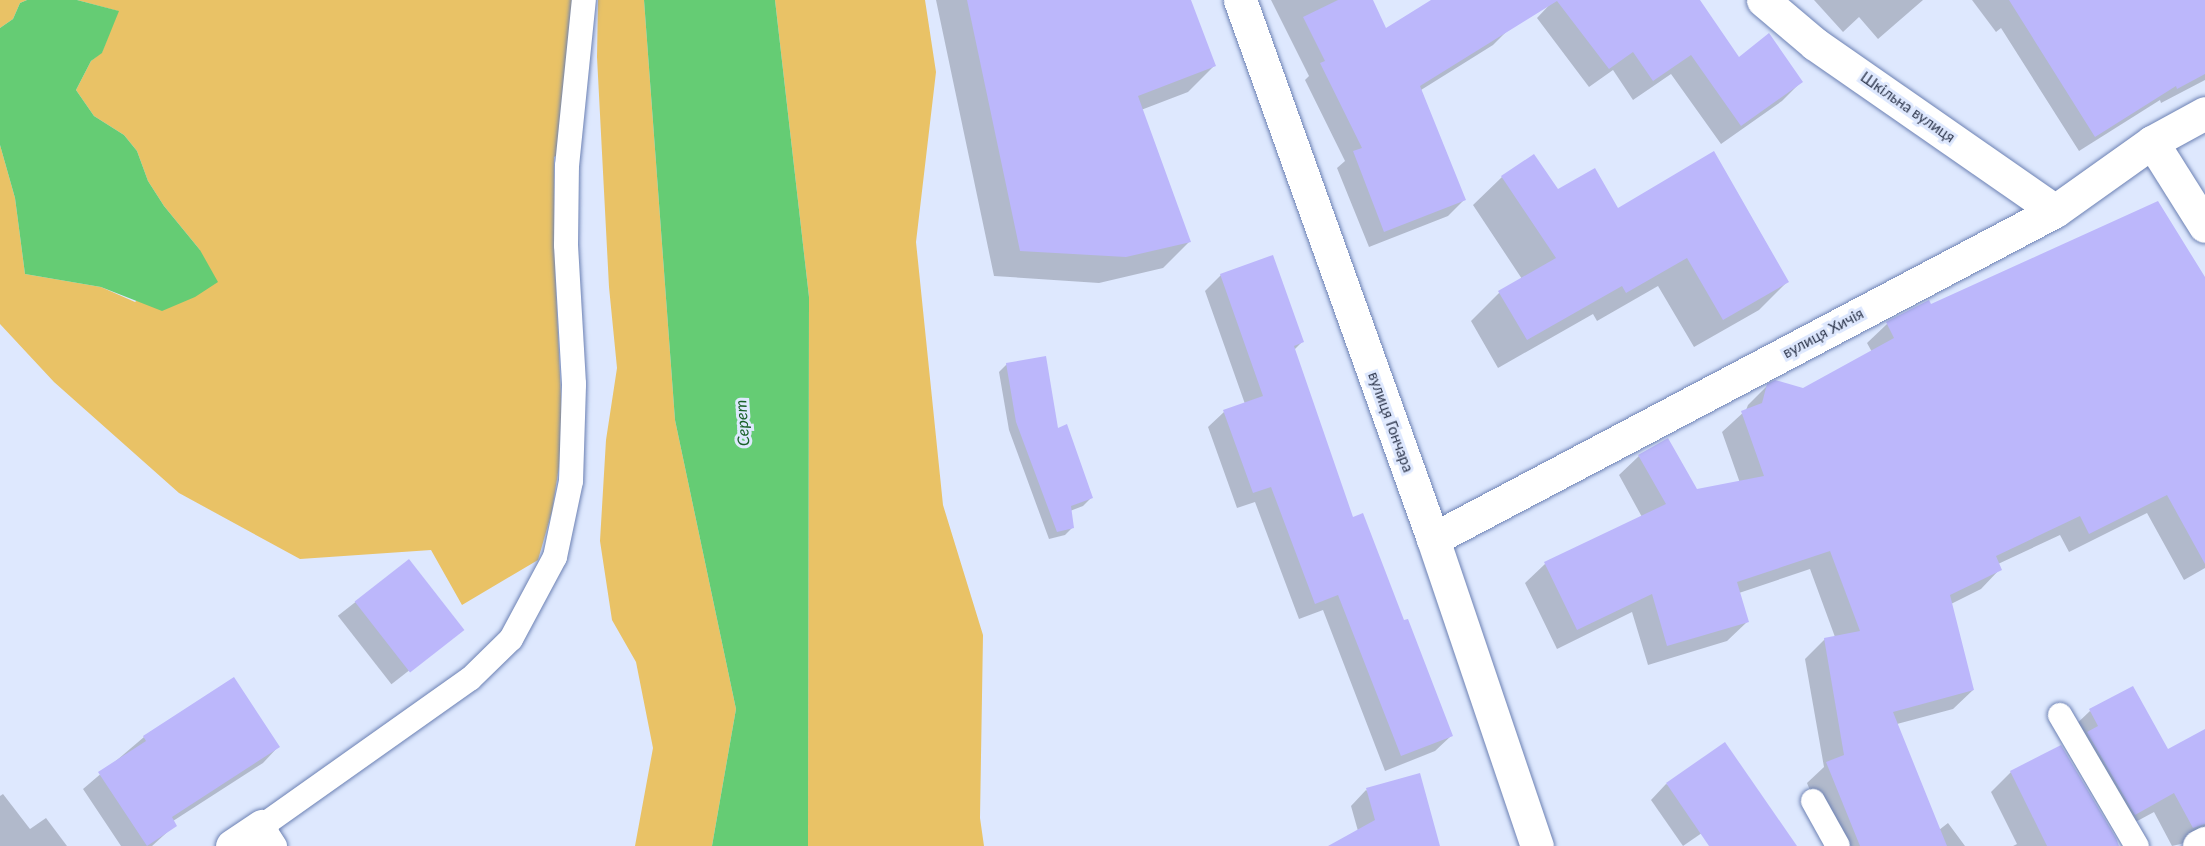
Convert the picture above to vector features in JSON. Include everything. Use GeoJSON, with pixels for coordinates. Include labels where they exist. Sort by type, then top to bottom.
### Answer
{"type":"FeatureCollection","features":[{"type":"Feature","properties":{"kind":"street","name":"вулиця Гончара"},"geometry":{"type":"LineString","coordinates":[[1240,0],[1432,539],[1537,846]]}},
{"type":"Feature","properties":{"kind":"street","name":"Шкільна вулиця"},"geometry":{"type":"LineString","coordinates":[[1763,0],[1815,44],[2055,211]]}},
{"type":"Feature","properties":{"kind":"street","name":"вулиця Хичія"},"geometry":{"type":"LineString","coordinates":[[1432,539],[2055,211],[2152,142],[2205,113]]}},
{"type":"Feature","properties":{"kind":"street"},"geometry":{"type":"LineString","coordinates":[[2152,142],[2205,226]]}},
{"type":"Feature","properties":{"kind":"street"},"geometry":{"type":"LineString","coordinates":[[232,846],[268,836]]}},
{"type":"Feature","properties":{"kind":"street"},"geometry":{"type":"LineString","coordinates":[[2199,846],[2205,843]]}},
{"type":"Feature","properties":{"kind":"lane"},"geometry":{"type":"LineString","coordinates":[[268,836],[470,679],[510,639],[555,557],[571,481],[574,384],[566,245],[567,166],[584,0]]}},
{"type":"Feature","properties":{"kind":"lane"},"geometry":{"type":"LineString","coordinates":[[2060,715],[2137,846]]}},
{"type":"Feature","properties":{"kind":"lane"},"geometry":{"type":"LineString","coordinates":[[1813,801],[1838,846]]}},
{"type":"Feature","properties":{"kind":"shaded area"},"geometry":{"type":"Polygon","coordinates":[[[0,0],[27,0],[20,3],[13,19],[0,28],[0,0]]]}},
{"type":"Feature","properties":{"kind":"shaded area"},"geometry":{"type":"Polygon","coordinates":[[[77,0],[574,0],[557,155],[554,157],[555,267],[563,441],[552,511],[538,560],[462,605],[431,550],[300,559],[179,493],[54,382],[0,324],[0,145],[15,198],[25,274],[101,287],[135,302],[200,250],[164,206],[148,181],[137,151],[124,135],[94,116],[76,90],[91,61],[102,52],[118,11],[77,0]]]}},
{"type":"Feature","properties":{"kind":"shaded area"},"geometry":{"type":"Polygon","coordinates":[[[598,0],[644,0],[675,420],[736,709],[712,846],[635,846],[653,748],[636,662],[612,620],[600,541],[606,440],[617,368],[609,287],[597,57],[598,0]]]}},
{"type":"Feature","properties":{"kind":"shaded area"},"geometry":{"type":"Polygon","coordinates":[[[775,0],[925,0],[936,72],[916,242],[943,505],[983,635],[980,818],[984,846],[808,846],[809,297],[775,0]]]}},
{"type":"Feature","properties":{"kind":"water"},"geometry":{"type":"Polygon","coordinates":[[[27,0],[77,0],[119,11],[102,53],[91,61],[76,90],[94,116],[124,135],[137,151],[148,181],[164,206],[200,250],[218,282],[195,297],[162,311],[101,287],[25,274],[15,198],[0,145],[0,28],[13,19],[20,3],[27,0]]]}},
{"type":"Feature","properties":{"kind":"water","name":"Серет"},"geometry":{"type":"Polygon","coordinates":[[[644,0],[775,0],[809,297],[808,846],[712,846],[736,709],[675,420],[644,0]]]}},
{"type":"Feature","properties":{"kind":"building"},"geometry":{"type":"Polygon","coordinates":[[[967,0],[1191,0],[1216,66],[1138,96],[1191,242],[1126,257],[1020,251],[967,0]]]}},
{"type":"Feature","properties":{"kind":"building"},"geometry":{"type":"Polygon","coordinates":[[[1338,0],[1373,0],[1386,28],[1431,0],[1700,0],[1739,57],[1769,33],[1803,82],[1741,126],[1691,55],[1653,81],[1633,52],[1609,69],[1557,1],[1420,86],[1466,200],[1384,232],[1353,151],[1362,148],[1320,63],[1325,61],[1303,17],[1338,0]]]}},
{"type":"Feature","properties":{"kind":"building"},"geometry":{"type":"Polygon","coordinates":[[[2009,0],[2205,0],[2205,74],[2177,89],[2176,86],[2095,137],[2009,0]]]}},
{"type":"Feature","properties":{"kind":"building"},"geometry":{"type":"Polygon","coordinates":[[[1714,151],[1789,282],[1723,320],[1687,258],[1626,293],[1622,286],[1527,340],[1498,291],[1556,258],[1501,176],[1534,154],[1558,189],[1595,168],[1618,208],[1714,151]]]}},
{"type":"Feature","properties":{"kind":"building"},"geometry":{"type":"Polygon","coordinates":[[[2158,201],[2205,277],[2205,564],[2167,495],[2089,534],[2080,516],[1996,556],[2002,570],[1950,595],[1974,690],[1893,712],[1947,846],[1860,846],[1826,762],[1844,755],[1824,638],[1860,631],[1830,551],[1737,582],[1749,622],[1667,646],[1652,594],[1577,630],[1544,562],[1666,504],[1638,455],[1668,438],[1697,489],[1764,476],[1741,411],[1762,403],[1767,384],[1775,380],[1803,388],[1894,338],[1886,322],[1929,300],[1931,304],[2158,201]]]}},
{"type":"Feature","properties":{"kind":"building"},"geometry":{"type":"Polygon","coordinates":[[[1273,255],[1304,342],[1294,346],[1353,517],[1363,513],[1404,620],[1408,619],[1453,736],[1401,756],[1338,595],[1315,604],[1271,487],[1253,493],[1223,410],[1263,396],[1220,274],[1273,255]]]}},
{"type":"Feature","properties":{"kind":"building"},"geometry":{"type":"Polygon","coordinates":[[[1046,356],[1058,428],[1067,424],[1093,498],[1071,506],[1074,528],[1057,532],[1016,422],[1006,363],[1046,356]]]}},
{"type":"Feature","properties":{"kind":"building"},"geometry":{"type":"Polygon","coordinates":[[[409,559],[464,630],[410,672],[355,601],[409,559]]]}},
{"type":"Feature","properties":{"kind":"building"},"geometry":{"type":"Polygon","coordinates":[[[234,677],[280,747],[172,817],[177,826],[147,846],[98,772],[146,741],[143,736],[234,677]]]}},
{"type":"Feature","properties":{"kind":"building"},"geometry":{"type":"Polygon","coordinates":[[[2133,686],[2168,749],[2205,729],[2205,824],[2193,828],[2174,793],[2135,815],[2087,732],[2098,726],[2089,709],[2133,686]]]}},
{"type":"Feature","properties":{"kind":"building"},"geometry":{"type":"Polygon","coordinates":[[[1725,742],[1797,846],[1709,846],[1666,783],[1725,742]]]}},
{"type":"Feature","properties":{"kind":"building"},"geometry":{"type":"Polygon","coordinates":[[[2061,745],[2119,846],[2047,846],[2010,771],[2061,745]]]}},
{"type":"Feature","properties":{"kind":"building"},"geometry":{"type":"Polygon","coordinates":[[[1420,773],[1440,846],[1328,846],[1375,820],[1366,788],[1420,773]]]}}]}
